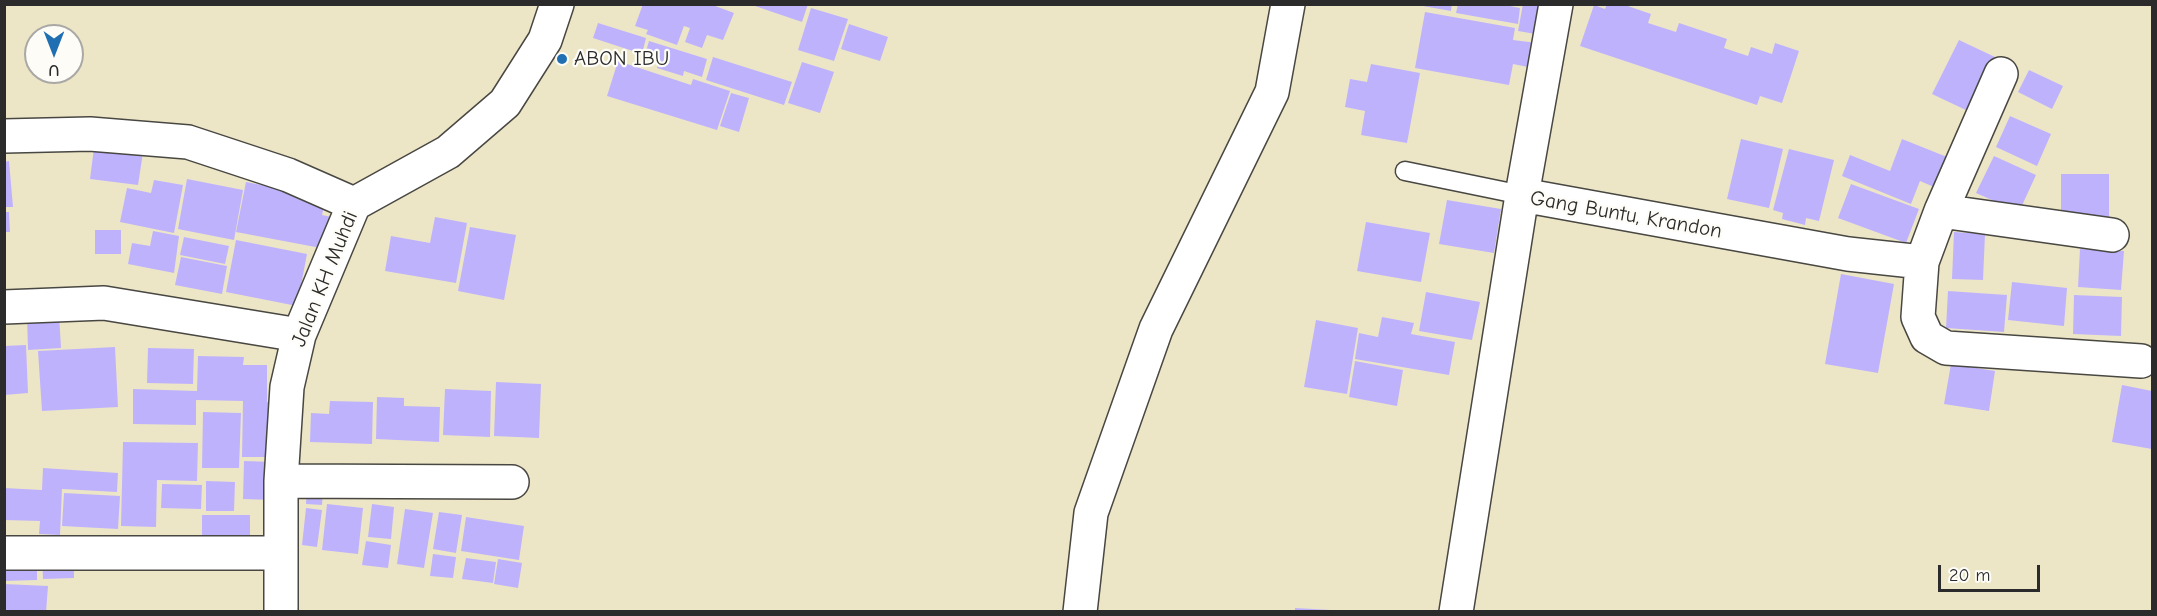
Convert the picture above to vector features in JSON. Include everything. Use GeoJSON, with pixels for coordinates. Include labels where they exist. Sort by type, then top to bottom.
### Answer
{"type":"FeatureCollection","features":[{"type":"Feature","properties":{"kind":"street","name":"Jalan KH Muhdi"},"geometry":{"type":"LineString","coordinates":[[281,612],[281,481],[287,387],[299,335],[354,204],[448,152],[505,104],[544,40],[557,4]]}},
{"type":"Feature","properties":{"kind":"street"},"geometry":{"type":"LineString","coordinates":[[1080,612],[1091,513],[1156,329],[1272,92],[1288,4]]}},
{"type":"Feature","properties":{"kind":"street"},"geometry":{"type":"LineString","coordinates":[[1522,195],[1556,4]]}},
{"type":"Feature","properties":{"kind":"street"},"geometry":{"type":"LineString","coordinates":[[2001,74],[1941,211],[1922,262],[1918,316],[1927,337],[1946,348],[2141,361]]}},
{"type":"Feature","properties":{"kind":"street"},"geometry":{"type":"LineString","coordinates":[[4,136],[90,134],[188,142],[288,175],[354,204]]}},
{"type":"Feature","properties":{"kind":"street","name":"Gang Buntu, Krandon"},"geometry":{"type":"LineString","coordinates":[[1456,612],[1522,195],[1848,254],[1922,262]]}},
{"type":"Feature","properties":{"kind":"street"},"geometry":{"type":"LineString","coordinates":[[1941,211],[2112,235]]}},
{"type":"Feature","properties":{"kind":"street"},"geometry":{"type":"LineString","coordinates":[[4,307],[104,303],[299,335]]}},
{"type":"Feature","properties":{"kind":"street"},"geometry":{"type":"LineString","coordinates":[[281,481],[512,482]]}},
{"type":"Feature","properties":{"kind":"street"},"geometry":{"type":"LineString","coordinates":[[4,553],[280,553]]}},
{"type":"Feature","properties":{"kind":"lane"},"geometry":{"type":"LineString","coordinates":[[1405,171],[1522,195]]}},
{"type":"Feature","properties":{"kind":"building"},"geometry":{"type":"Polygon","coordinates":[[[643,4],[710,4],[734,13],[723,40],[707,35],[702,48],[685,42],[690,28],[684,26],[677,45],[646,34],[648,30],[635,26],[643,4]]]}},
{"type":"Feature","properties":{"kind":"building"},"geometry":{"type":"Polygon","coordinates":[[[749,4],[808,4],[802,22],[749,4]]]}},
{"type":"Feature","properties":{"kind":"building"},"geometry":{"type":"Polygon","coordinates":[[[1423,4],[1452,4],[1451,11],[1423,6],[1423,4]]]}},
{"type":"Feature","properties":{"kind":"building"},"geometry":{"type":"Polygon","coordinates":[[[1458,4],[1500,4],[1520,8],[1518,24],[1456,13],[1458,4]]]}},
{"type":"Feature","properties":{"kind":"building"},"geometry":{"type":"Polygon","coordinates":[[[1523,4],[1553,4],[1547,36],[1518,31],[1523,4]]]}},
{"type":"Feature","properties":{"kind":"building"},"geometry":{"type":"Polygon","coordinates":[[[1607,4],[1622,4],[1651,14],[1648,23],[1676,32],[1679,23],[1727,39],[1724,48],[1748,56],[1751,47],[1772,54],[1775,43],[1799,51],[1782,103],[1760,96],[1757,105],[1580,46],[1594,5],[1605,9],[1607,4]]]}},
{"type":"Feature","properties":{"kind":"building"},"geometry":{"type":"Polygon","coordinates":[[[811,8],[848,19],[834,61],[798,50],[811,8]]]}},
{"type":"Feature","properties":{"kind":"building"},"geometry":{"type":"Polygon","coordinates":[[[1425,12],[1515,28],[1513,40],[1537,43],[1533,68],[1513,64],[1509,85],[1415,68],[1425,12]]]}},
{"type":"Feature","properties":{"kind":"building"},"geometry":{"type":"Polygon","coordinates":[[[598,23],[646,38],[642,54],[593,38],[598,23]]]}},
{"type":"Feature","properties":{"kind":"building"},"geometry":{"type":"Polygon","coordinates":[[[849,24],[888,37],[880,61],[841,49],[849,24]]]}},
{"type":"Feature","properties":{"kind":"building"},"geometry":{"type":"Polygon","coordinates":[[[1959,40],[1995,57],[1968,111],[1932,94],[1959,40]]]}},
{"type":"Feature","properties":{"kind":"building"},"geometry":{"type":"Polygon","coordinates":[[[649,41],[707,59],[702,77],[684,71],[683,76],[657,68],[659,63],[644,58],[649,41]]]}},
{"type":"Feature","properties":{"kind":"building"},"geometry":{"type":"Polygon","coordinates":[[[713,57],[792,82],[784,105],[706,80],[713,57]]]}},
{"type":"Feature","properties":{"kind":"building"},"geometry":{"type":"Polygon","coordinates":[[[618,61],[691,85],[693,79],[730,91],[717,130],[607,96],[618,61]]]}},
{"type":"Feature","properties":{"kind":"building"},"geometry":{"type":"Polygon","coordinates":[[[802,62],[834,72],[820,113],[788,103],[802,62]]]}},
{"type":"Feature","properties":{"kind":"building"},"geometry":{"type":"Polygon","coordinates":[[[1371,64],[1420,73],[1407,143],[1361,135],[1365,111],[1345,107],[1350,79],[1367,82],[1371,64]]]}},
{"type":"Feature","properties":{"kind":"building"},"geometry":{"type":"Polygon","coordinates":[[[2029,70],[2063,86],[2052,109],[2018,92],[2029,70]]]}},
{"type":"Feature","properties":{"kind":"building"},"geometry":{"type":"Polygon","coordinates":[[[731,93],[749,98],[739,132],[720,126],[731,93]]]}},
{"type":"Feature","properties":{"kind":"building"},"geometry":{"type":"Polygon","coordinates":[[[2010,116],[2051,134],[2037,166],[1996,147],[2010,116]]]}},
{"type":"Feature","properties":{"kind":"building"},"geometry":{"type":"Polygon","coordinates":[[[1741,139],[1783,149],[1769,208],[1727,199],[1741,139]]]}},
{"type":"Feature","properties":{"kind":"building"},"geometry":{"type":"Polygon","coordinates":[[[1902,139],[1947,157],[1934,187],[1920,181],[1911,204],[1842,176],[1850,155],[1890,171],[1902,139]]]}},
{"type":"Feature","properties":{"kind":"building"},"geometry":{"type":"Polygon","coordinates":[[[95,140],[144,146],[138,185],[90,179],[95,140]]]}},
{"type":"Feature","properties":{"kind":"building"},"geometry":{"type":"Polygon","coordinates":[[[1789,149],[1834,160],[1819,221],[1806,218],[1805,225],[1782,219],[1783,213],[1773,210],[1789,149]]]}},
{"type":"Feature","properties":{"kind":"building"},"geometry":{"type":"Polygon","coordinates":[[[1994,156],[2036,175],[2019,212],[1976,193],[1994,156]]]}},
{"type":"Feature","properties":{"kind":"building"},"geometry":{"type":"Polygon","coordinates":[[[9,161],[13,207],[4,207],[4,162],[9,161]]]}},
{"type":"Feature","properties":{"kind":"building"},"geometry":{"type":"Polygon","coordinates":[[[2061,174],[2109,174],[2109,221],[2061,221],[2061,174]]]}},
{"type":"Feature","properties":{"kind":"building"},"geometry":{"type":"Polygon","coordinates":[[[187,179],[243,190],[234,240],[178,229],[187,179]]]}},
{"type":"Feature","properties":{"kind":"building"},"geometry":{"type":"Polygon","coordinates":[[[154,180],[183,185],[174,233],[120,222],[127,188],[151,193],[154,180]]]}},
{"type":"Feature","properties":{"kind":"building"},"geometry":{"type":"Polygon","coordinates":[[[246,182],[314,195],[312,204],[324,206],[322,215],[332,217],[326,249],[236,232],[246,182]]]}},
{"type":"Feature","properties":{"kind":"building"},"geometry":{"type":"Polygon","coordinates":[[[1851,184],[1919,209],[1906,243],[1838,218],[1851,184]]]}},
{"type":"Feature","properties":{"kind":"building"},"geometry":{"type":"Polygon","coordinates":[[[1447,200],[1501,209],[1494,253],[1439,244],[1447,200]]]}},
{"type":"Feature","properties":{"kind":"building"},"geometry":{"type":"Polygon","coordinates":[[[4,212],[9,212],[10,232],[4,232],[4,212]]]}},
{"type":"Feature","properties":{"kind":"building"},"geometry":{"type":"Polygon","coordinates":[[[435,217],[467,223],[456,283],[385,271],[391,236],[430,243],[435,217]]]}},
{"type":"Feature","properties":{"kind":"building"},"geometry":{"type":"Polygon","coordinates":[[[1366,222],[1430,233],[1421,282],[1357,271],[1366,222]]]}},
{"type":"Feature","properties":{"kind":"building"},"geometry":{"type":"Polygon","coordinates":[[[470,227],[516,235],[504,300],[458,291],[470,227]]]}},
{"type":"Feature","properties":{"kind":"building"},"geometry":{"type":"Polygon","coordinates":[[[95,230],[121,230],[121,254],[95,254],[95,230]]]}},
{"type":"Feature","properties":{"kind":"building"},"geometry":{"type":"Polygon","coordinates":[[[153,231],[179,236],[174,273],[128,264],[132,243],[150,246],[153,231]]]}},
{"type":"Feature","properties":{"kind":"building"},"geometry":{"type":"Polygon","coordinates":[[[1954,232],[1985,234],[1983,280],[1952,279],[1954,232]]]}},
{"type":"Feature","properties":{"kind":"building"},"geometry":{"type":"Polygon","coordinates":[[[184,237],[229,246],[225,264],[180,255],[184,237]]]}},
{"type":"Feature","properties":{"kind":"building"},"geometry":{"type":"Polygon","coordinates":[[[236,240],[307,254],[297,306],[226,292],[236,240]]]}},
{"type":"Feature","properties":{"kind":"building"},"geometry":{"type":"Polygon","coordinates":[[[2080,249],[2124,251],[2121,290],[2078,287],[2080,249]]]}},
{"type":"Feature","properties":{"kind":"building"},"geometry":{"type":"Polygon","coordinates":[[[181,257],[227,266],[222,294],[175,285],[181,257]]]}},
{"type":"Feature","properties":{"kind":"building"},"geometry":{"type":"Polygon","coordinates":[[[1841,274],[1894,284],[1878,373],[1825,364],[1841,274]]]}},
{"type":"Feature","properties":{"kind":"building"},"geometry":{"type":"Polygon","coordinates":[[[2012,282],[2067,288],[2064,326],[2008,320],[2012,282]]]}},
{"type":"Feature","properties":{"kind":"building"},"geometry":{"type":"Polygon","coordinates":[[[1948,291],[2007,295],[2004,332],[1946,328],[1948,291]]]}},
{"type":"Feature","properties":{"kind":"building"},"geometry":{"type":"Polygon","coordinates":[[[1426,292],[1480,302],[1472,340],[1419,331],[1426,292]]]}},
{"type":"Feature","properties":{"kind":"building"},"geometry":{"type":"Polygon","coordinates":[[[2074,295],[2122,297],[2121,336],[2073,334],[2074,295]]]}},
{"type":"Feature","properties":{"kind":"building"},"geometry":{"type":"Polygon","coordinates":[[[59,314],[61,348],[28,350],[27,316],[59,314]]]}},
{"type":"Feature","properties":{"kind":"building"},"geometry":{"type":"Polygon","coordinates":[[[1382,317],[1414,323],[1411,334],[1455,342],[1449,375],[1355,359],[1359,333],[1378,337],[1382,317]]]}},
{"type":"Feature","properties":{"kind":"building"},"geometry":{"type":"Polygon","coordinates":[[[1316,320],[1358,328],[1347,394],[1304,387],[1316,320]]]}},
{"type":"Feature","properties":{"kind":"building"},"geometry":{"type":"Polygon","coordinates":[[[26,345],[28,393],[4,395],[4,346],[26,345]]]}},
{"type":"Feature","properties":{"kind":"building"},"geometry":{"type":"Polygon","coordinates":[[[115,347],[118,407],[42,411],[38,351],[115,347]]]}},
{"type":"Feature","properties":{"kind":"building"},"geometry":{"type":"Polygon","coordinates":[[[148,348],[194,349],[193,384],[147,383],[148,348]]]}},
{"type":"Feature","properties":{"kind":"building"},"geometry":{"type":"Polygon","coordinates":[[[198,356],[244,357],[243,365],[267,365],[267,402],[274,402],[273,457],[242,457],[243,401],[196,400],[196,425],[133,424],[133,389],[197,391],[198,356]]]}},
{"type":"Feature","properties":{"kind":"building"},"geometry":{"type":"Polygon","coordinates":[[[1355,361],[1403,370],[1397,406],[1349,397],[1355,361]]]}},
{"type":"Feature","properties":{"kind":"building"},"geometry":{"type":"Polygon","coordinates":[[[1951,364],[1995,371],[1989,411],[1944,404],[1951,364]]]}},
{"type":"Feature","properties":{"kind":"building"},"geometry":{"type":"Polygon","coordinates":[[[496,382],[541,384],[539,438],[494,436],[496,382]]]}},
{"type":"Feature","properties":{"kind":"building"},"geometry":{"type":"Polygon","coordinates":[[[2122,385],[2152,391],[2152,449],[2112,442],[2122,385]]]}},
{"type":"Feature","properties":{"kind":"building"},"geometry":{"type":"Polygon","coordinates":[[[445,389],[491,391],[490,437],[443,435],[445,389]]]}},
{"type":"Feature","properties":{"kind":"building"},"geometry":{"type":"Polygon","coordinates":[[[377,397],[404,398],[404,406],[440,407],[439,442],[376,439],[377,397]]]}},
{"type":"Feature","properties":{"kind":"building"},"geometry":{"type":"Polygon","coordinates":[[[330,401],[373,402],[372,444],[310,442],[311,413],[329,414],[330,401]]]}},
{"type":"Feature","properties":{"kind":"building"},"geometry":{"type":"Polygon","coordinates":[[[203,412],[241,413],[239,468],[202,468],[203,412]]]}},
{"type":"Feature","properties":{"kind":"building"},"geometry":{"type":"Polygon","coordinates":[[[123,442],[198,443],[197,481],[157,480],[156,527],[121,526],[123,442]]]}},
{"type":"Feature","properties":{"kind":"building"},"geometry":{"type":"Polygon","coordinates":[[[244,461],[274,462],[272,500],[243,499],[244,461]]]}},
{"type":"Feature","properties":{"kind":"building"},"geometry":{"type":"Polygon","coordinates":[[[43,468],[118,473],[117,492],[62,489],[60,535],[39,534],[40,521],[4,520],[4,488],[42,490],[43,468]]]}},
{"type":"Feature","properties":{"kind":"building"},"geometry":{"type":"Polygon","coordinates":[[[206,481],[235,482],[234,511],[206,511],[206,481]]]}},
{"type":"Feature","properties":{"kind":"building"},"geometry":{"type":"Polygon","coordinates":[[[162,484],[202,485],[201,509],[161,508],[162,484]]]}},
{"type":"Feature","properties":{"kind":"building"},"geometry":{"type":"Polygon","coordinates":[[[307,488],[323,489],[322,505],[306,504],[307,488]]]}},
{"type":"Feature","properties":{"kind":"building"},"geometry":{"type":"Polygon","coordinates":[[[64,493],[120,496],[118,529],[62,526],[64,493]]]}},
{"type":"Feature","properties":{"kind":"building"},"geometry":{"type":"Polygon","coordinates":[[[327,504],[363,508],[358,554],[322,550],[327,504]]]}},
{"type":"Feature","properties":{"kind":"building"},"geometry":{"type":"Polygon","coordinates":[[[372,504],[394,507],[391,539],[368,537],[372,504]]]}},
{"type":"Feature","properties":{"kind":"building"},"geometry":{"type":"Polygon","coordinates":[[[306,508],[322,510],[317,547],[302,545],[306,508]]]}},
{"type":"Feature","properties":{"kind":"building"},"geometry":{"type":"Polygon","coordinates":[[[405,509],[433,513],[424,568],[397,564],[405,509]]]}},
{"type":"Feature","properties":{"kind":"building"},"geometry":{"type":"Polygon","coordinates":[[[439,512],[462,515],[456,553],[433,549],[439,512]]]}},
{"type":"Feature","properties":{"kind":"building"},"geometry":{"type":"Polygon","coordinates":[[[202,515],[250,515],[250,540],[202,540],[202,515]]]}},
{"type":"Feature","properties":{"kind":"building"},"geometry":{"type":"Polygon","coordinates":[[[466,517],[524,526],[519,560],[461,551],[466,517]]]}},
{"type":"Feature","properties":{"kind":"building"},"geometry":{"type":"Polygon","coordinates":[[[366,541],[391,545],[388,568],[362,565],[366,541]]]}},
{"type":"Feature","properties":{"kind":"building"},"geometry":{"type":"Polygon","coordinates":[[[433,554],[456,557],[453,578],[430,576],[433,554]]]}},
{"type":"Feature","properties":{"kind":"building"},"geometry":{"type":"Polygon","coordinates":[[[37,555],[37,580],[4,581],[4,556],[37,555]]]}},
{"type":"Feature","properties":{"kind":"building"},"geometry":{"type":"Polygon","coordinates":[[[42,555],[74,555],[74,578],[43,579],[42,555]]]}},
{"type":"Feature","properties":{"kind":"building"},"geometry":{"type":"Polygon","coordinates":[[[466,558],[496,562],[493,583],[462,579],[466,558]]]}},
{"type":"Feature","properties":{"kind":"building"},"geometry":{"type":"Polygon","coordinates":[[[498,559],[522,563],[518,588],[494,584],[498,559]]]}},
{"type":"Feature","properties":{"kind":"building"},"geometry":{"type":"Polygon","coordinates":[[[4,584],[48,586],[46,612],[4,612],[4,584]]]}},
{"type":"Feature","properties":{"kind":"building"},"geometry":{"type":"Polygon","coordinates":[[[1295,608],[1331,610],[1331,612],[1295,612],[1295,608]]]}},
{"type":"Feature","properties":{"kind":"place","name":"ABON IBU"},"geometry":{"type":"Point","coordinates":[562,59]}}]}
